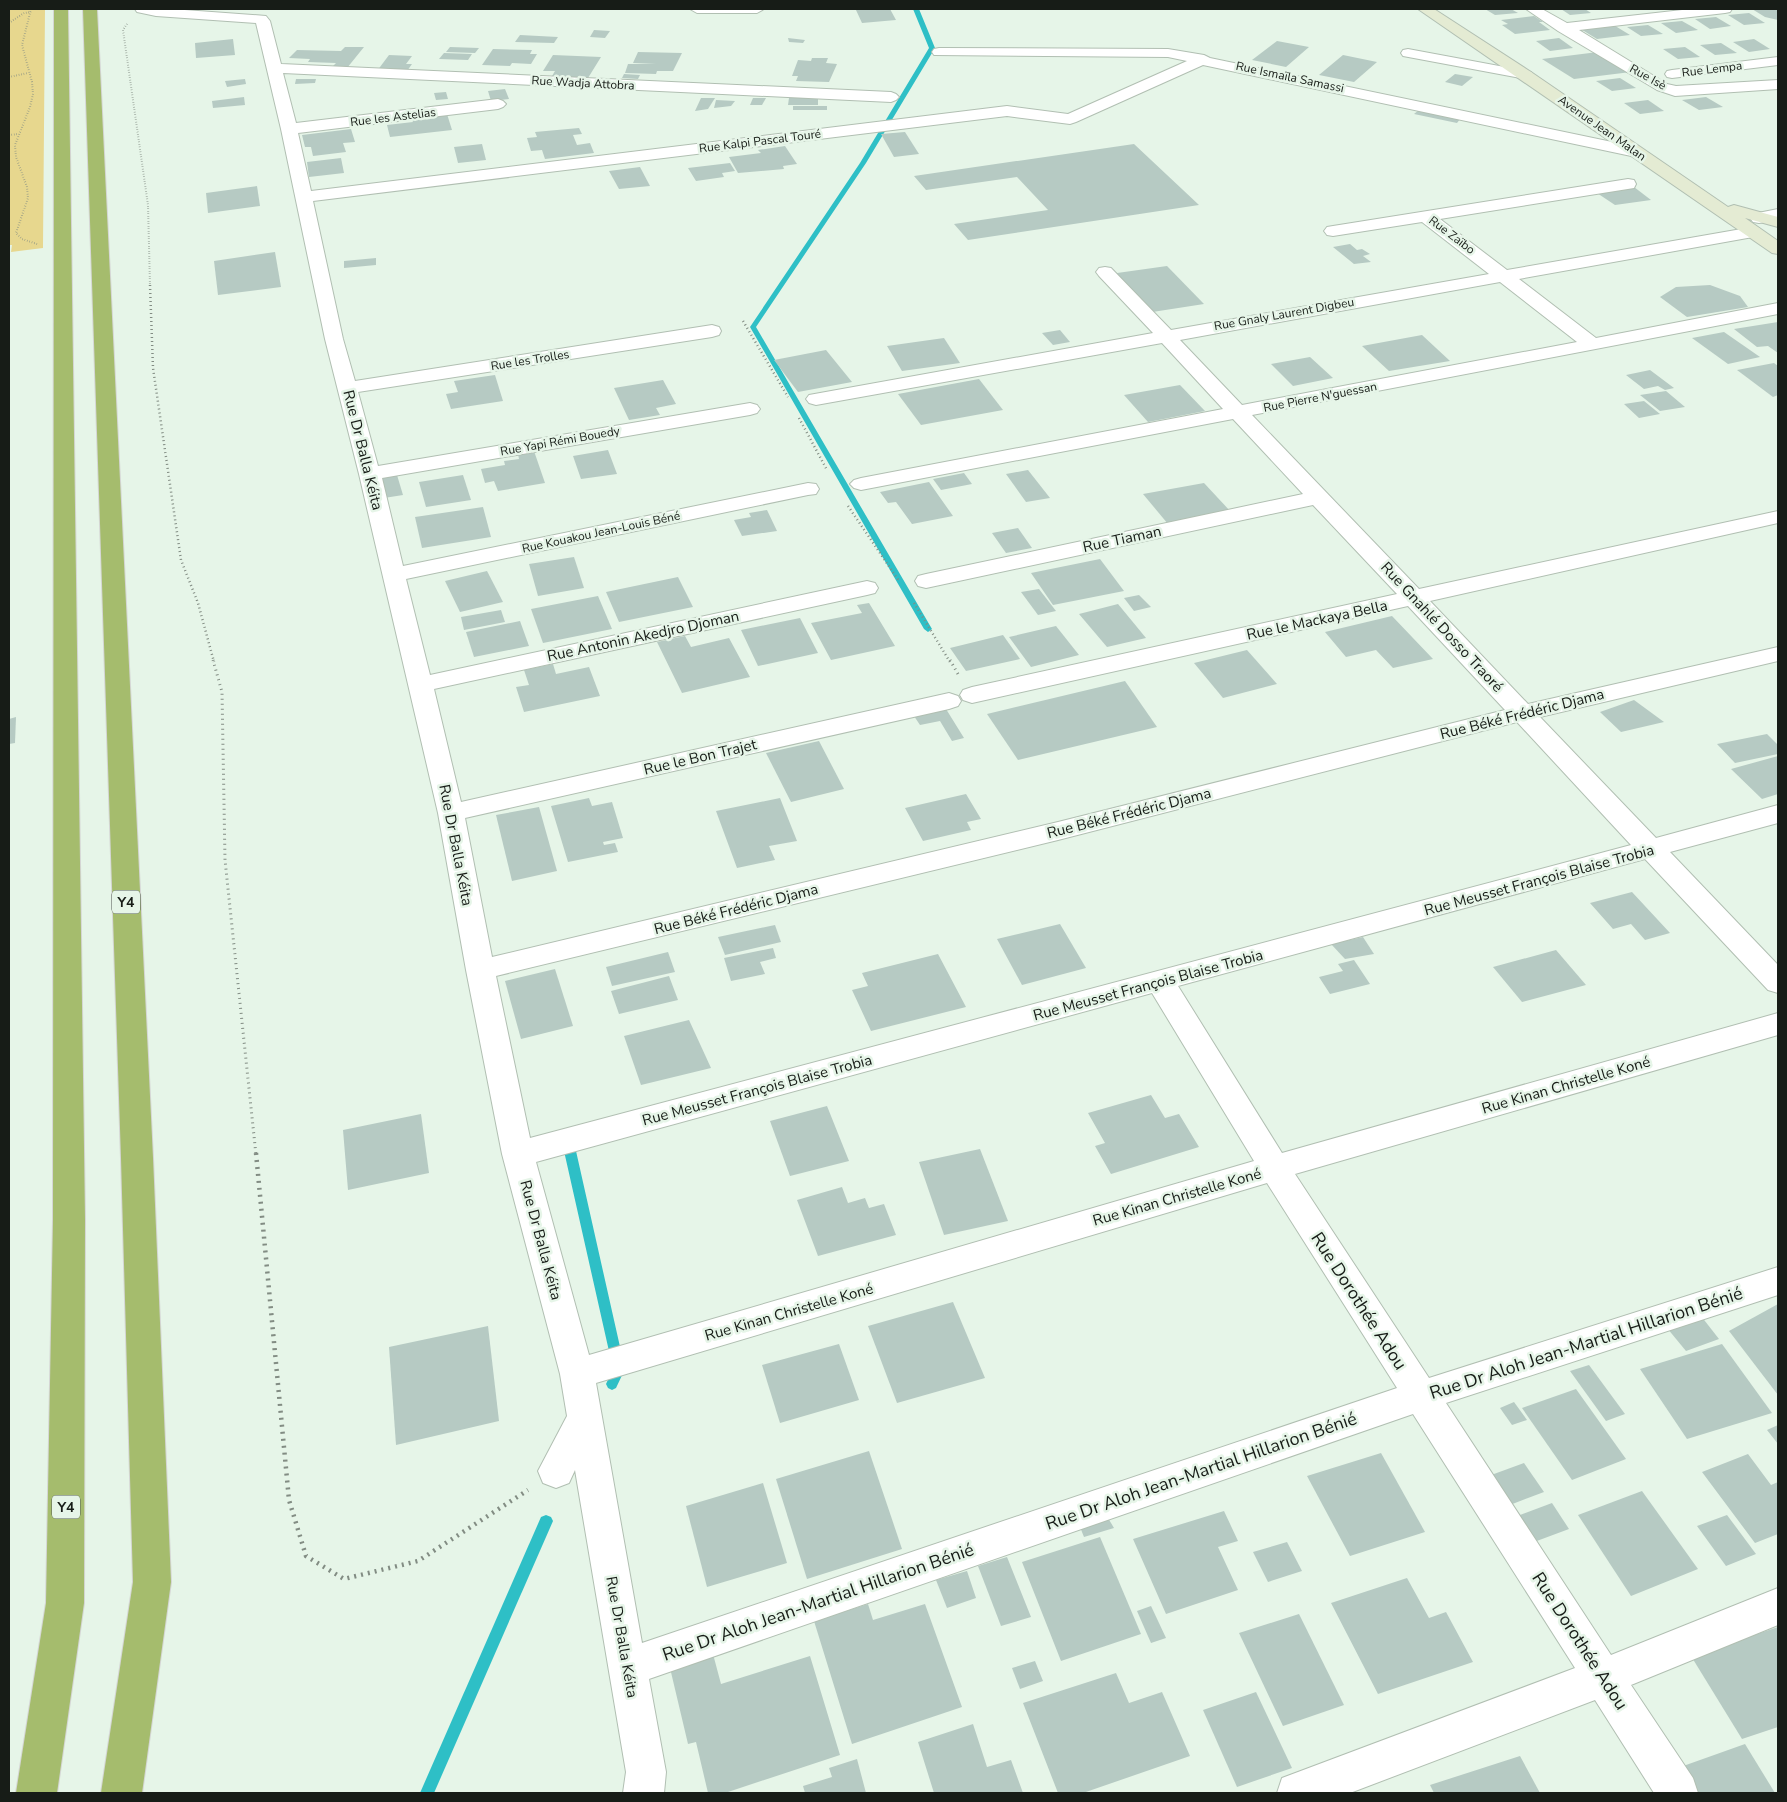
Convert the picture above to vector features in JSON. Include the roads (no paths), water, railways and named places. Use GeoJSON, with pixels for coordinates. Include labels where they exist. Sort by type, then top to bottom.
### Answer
{"type":"FeatureCollection","features":[{"type":"Feature","properties":{"kind":"highway","name":"Y4"},"geometry":{"type":"LineString","coordinates":[[36,1793],[65,1603],[69,1201],[61,9]]}},
{"type":"Feature","properties":{"kind":"highway","name":"Y4"},"geometry":{"type":"LineString","coordinates":[[90,9],[152,1582],[122,1793]]}},
{"type":"Feature","properties":{"kind":"main road","name":"Avenue Jean Malan"},"geometry":{"type":"LineString","coordinates":[[1425,9],[1526,75],[1716,205],[1756,225],[1777,248]]}},
{"type":"Feature","properties":{"kind":"main road"},"geometry":{"type":"LineString","coordinates":[[1756,225],[1778,222]]}},
{"type":"Feature","properties":{"kind":"street"},"geometry":{"type":"LineString","coordinates":[[697,9],[757,9]]}},
{"type":"Feature","properties":{"kind":"street","name":"Rue Isè"},"geometry":{"type":"LineString","coordinates":[[1533,9],[1662,87],[1675,91],[1778,86]]}},
{"type":"Feature","properties":{"kind":"street"},"geometry":{"type":"LineString","coordinates":[[1563,28],[1725,9]]}},
{"type":"Feature","properties":{"kind":"street","name":"Rue Dr Balla Kéita"},"geometry":{"type":"LineString","coordinates":[[146,10],[260,18],[275,68],[322,286],[370,474],[419,685],[451,812],[480,970],[518,1154],[577,1374],[626,1667],[646,1772],[643,1793]]}},
{"type":"Feature","properties":{"kind":"street","name":"Rue Ismaïla Samassi"},"geometry":{"type":"LineString","coordinates":[[939,52],[1168,52],[1636,152]]}},
{"type":"Feature","properties":{"kind":"street"},"geometry":{"type":"LineString","coordinates":[[1408,53],[1526,75]]}},
{"type":"Feature","properties":{"kind":"street","name":"Rue Kalpi Pascal Touré"},"geometry":{"type":"LineString","coordinates":[[304,197],[1007,111],[1070,119],[1204,59]]}},
{"type":"Feature","properties":{"kind":"street","name":"Rue Lempa"},"geometry":{"type":"LineString","coordinates":[[1646,78],[1778,60]]}},
{"type":"Feature","properties":{"kind":"street","name":"Rue Wadja Attobra"},"geometry":{"type":"LineString","coordinates":[[275,68],[890,97]]}},
{"type":"Feature","properties":{"kind":"street","name":"Rue les Astelias"},"geometry":{"type":"LineString","coordinates":[[289,129],[498,104]]}},
{"type":"Feature","properties":{"kind":"street","name":"Rue Zaïbo"},"geometry":{"type":"LineString","coordinates":[[1425,216],[1628,184]]}},
{"type":"Feature","properties":{"kind":"street","name":"Rue Gnaly Laurent Digbeu"},"geometry":{"type":"LineString","coordinates":[[816,399],[1505,276],[1756,225],[1778,214]]}},
{"type":"Feature","properties":{"kind":"street"},"geometry":{"type":"LineString","coordinates":[[1333,231],[1425,216]]}},
{"type":"Feature","properties":{"kind":"street","name":"Rue Zaïbo"},"geometry":{"type":"LineString","coordinates":[[1425,216],[1592,344]]}},
{"type":"Feature","properties":{"kind":"street","name":"Rue Gnahlé Dosso Traoré"},"geometry":{"type":"LineString","coordinates":[[1105,272],[1778,983]]}},
{"type":"Feature","properties":{"kind":"street","name":"Rue Pierre N'guessan"},"geometry":{"type":"LineString","coordinates":[[861,484],[1778,309]]}},
{"type":"Feature","properties":{"kind":"street","name":"Rue les Trolles"},"geometry":{"type":"LineString","coordinates":[[348,388],[712,331]]}},
{"type":"Feature","properties":{"kind":"street","name":"Rue Yapi Rémi Bouedy"},"geometry":{"type":"LineString","coordinates":[[370,474],[750,409]]}},
{"type":"Feature","properties":{"kind":"street","name":"Rue Kouakou Jean-Louis Béné"},"geometry":{"type":"LineString","coordinates":[[393,575],[808,489]]}},
{"type":"Feature","properties":{"kind":"street","name":"Rue Tiaman"},"geometry":{"type":"LineString","coordinates":[[926,580],[1318,497]]}},
{"type":"Feature","properties":{"kind":"street","name":"Rue le Mackaya Bella"},"geometry":{"type":"LineString","coordinates":[[961,698],[1415,599],[1778,517]]}},
{"type":"Feature","properties":{"kind":"street","name":"Rue Antonin Akedjro Djoman"},"geometry":{"type":"LineString","coordinates":[[419,685],[867,588]]}},
{"type":"Feature","properties":{"kind":"street","name":"Rue Béké Frédéric Djama"},"geometry":{"type":"LineString","coordinates":[[480,970],[1058,831],[1523,713],[1778,654]]}},
{"type":"Feature","properties":{"kind":"street","name":"Rue le Bon Trajet"},"geometry":{"type":"LineString","coordinates":[[451,812],[961,698]]}},
{"type":"Feature","properties":{"kind":"street","name":"Rue Meusset François Blaise Trobia"},"geometry":{"type":"LineString","coordinates":[[518,1154],[1652,850],[1778,814]]}},
{"type":"Feature","properties":{"kind":"street","name":"Rue Dorothée Adou"},"geometry":{"type":"LineString","coordinates":[[1160,982],[1274,1168],[1678,1793]]}},
{"type":"Feature","properties":{"kind":"street","name":"Rue Kinan Christelle Koné"},"geometry":{"type":"LineString","coordinates":[[577,1374],[1274,1168],[1778,1024]]}},
{"type":"Feature","properties":{"kind":"street","name":"Rue Dr Aloh Jean-Martial Hillarion Bénié"},"geometry":{"type":"LineString","coordinates":[[626,1667],[1420,1396],[1778,1281]]}},
{"type":"Feature","properties":{"kind":"street"},"geometry":{"type":"LineString","coordinates":[[556,1472],[584,1418]]}},
{"type":"Feature","properties":{"kind":"street"},"geometry":{"type":"LineString","coordinates":[[1297,1793],[1604,1677],[1778,1606]]}},
{"type":"Feature","properties":{"kind":"waterway"},"geometry":{"type":"LineString","coordinates":[[916,9],[932,48],[863,163],[753,327],[928,629]]}},
{"type":"Feature","properties":{"kind":"waterway"},"geometry":{"type":"LineString","coordinates":[[570,1151],[619,1369],[612,1384]]}},
{"type":"Feature","properties":{"kind":"waterway"},"geometry":{"type":"LineString","coordinates":[[427,1793],[546,1521]]}}]}
